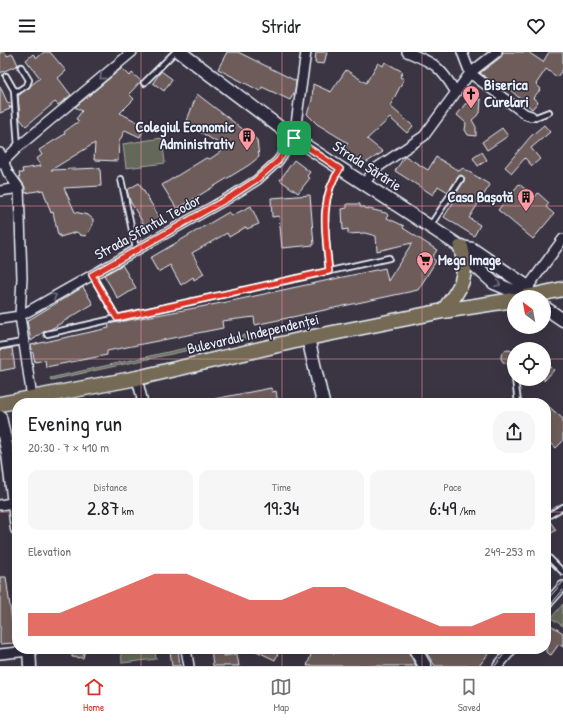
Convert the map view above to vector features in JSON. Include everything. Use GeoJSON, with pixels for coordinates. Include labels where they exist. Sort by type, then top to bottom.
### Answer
{"type":"FeatureCollection","features":[{"type":"Feature","properties":{"kind":"main road"},"geometry":{"type":"LineString","coordinates":[[443,311],[462,282],[466,268],[461,247]]}},
{"type":"Feature","properties":{"kind":"main road"},"geometry":{"type":"LineString","coordinates":[[551,291],[563,289]]}},
{"type":"Feature","properties":{"kind":"main road","name":"Bulevardul Independenței"},"geometry":{"type":"LineString","coordinates":[[32,398],[137,378],[308,338],[443,311],[507,301]]}},
{"type":"Feature","properties":{"kind":"main road","name":"Bulevardul Independenței"},"geometry":{"type":"LineString","coordinates":[[0,404],[12,402]]}},
{"type":"Feature","properties":{"kind":"street"},"geometry":{"type":"LineString","coordinates":[[32,398],[30,378],[22,342],[20,316],[22,278],[19,188],[1,160],[132,52]]}},
{"type":"Feature","properties":{"kind":"street","name":"Strada Sărărie"},"geometry":{"type":"LineString","coordinates":[[180,52],[294,138],[461,247],[473,264],[494,283],[515,290]]}},
{"type":"Feature","properties":{"kind":"street"},"geometry":{"type":"LineString","coordinates":[[294,138],[306,52]]}},
{"type":"Feature","properties":{"kind":"street"},"geometry":{"type":"LineString","coordinates":[[407,52],[435,64],[456,91]]}},
{"type":"Feature","properties":{"kind":"street"},"geometry":{"type":"LineString","coordinates":[[462,52],[470,73],[525,114],[531,116]]}},
{"type":"Feature","properties":{"kind":"street"},"geometry":{"type":"LineString","coordinates":[[364,184],[375,169],[424,136],[470,73],[497,52]]}},
{"type":"Feature","properties":{"kind":"street","name":"Strada Sfântul Teodor"},"geometry":{"type":"LineString","coordinates":[[0,319],[20,316],[230,197],[256,180],[278,161],[294,138]]}},
{"type":"Feature","properties":{"kind":"street"},"geometry":{"type":"LineString","coordinates":[[0,191],[19,188]]}},
{"type":"Feature","properties":{"kind":"street"},"geometry":{"type":"LineString","coordinates":[[530,290],[563,239]]}},
{"type":"Feature","properties":{"kind":"street"},"geometry":{"type":"LineString","coordinates":[[551,312],[563,320]]}},
{"type":"Feature","properties":{"kind":"street"},"geometry":{"type":"LineString","coordinates":[[308,338],[322,398]]}},
{"type":"Feature","properties":{"kind":"street"},"geometry":{"type":"LineString","coordinates":[[137,378],[142,398]]}},
{"type":"Feature","properties":{"kind":"street"},"geometry":{"type":"LineString","coordinates":[[0,417],[12,481]]}},
{"type":"Feature","properties":{"kind":"street"},"geometry":{"type":"LineString","coordinates":[[0,505],[12,503]]}},
{"type":"Feature","properties":{"kind":"street"},"geometry":{"type":"LineString","coordinates":[[551,600],[563,586]]}},
{"type":"Feature","properties":{"kind":"street"},"geometry":{"type":"LineString","coordinates":[[0,654],[12,652]]}},
{"type":"Feature","properties":{"kind":"street"},"geometry":{"type":"LineString","coordinates":[[29,654],[30,666]]}},
{"type":"Feature","properties":{"kind":"street"},"geometry":{"type":"LineString","coordinates":[[187,654],[189,666]]}},
{"type":"Feature","properties":{"kind":"street"},"geometry":{"type":"LineString","coordinates":[[418,654],[425,666]]}},
{"type":"Feature","properties":{"kind":"street"},"geometry":{"type":"LineString","coordinates":[[498,666],[508,654]]}},
{"type":"Feature","properties":{"kind":"lane"},"geometry":{"type":"LineString","coordinates":[[144,83],[175,52]]}},
{"type":"Feature","properties":{"kind":"lane"},"geometry":{"type":"LineString","coordinates":[[14,90],[18,91],[27,86],[29,80],[21,67]]}},
{"type":"Feature","properties":{"kind":"lane"},"geometry":{"type":"LineString","coordinates":[[6,76],[14,90],[18,147]]}},
{"type":"Feature","properties":{"kind":"lane"},"geometry":{"type":"LineString","coordinates":[[531,116],[536,117],[548,112]]}},
{"type":"Feature","properties":{"kind":"lane"},"geometry":{"type":"LineString","coordinates":[[329,271],[324,211],[332,180],[340,169]]}},
{"type":"Feature","properties":{"kind":"lane"},"geometry":{"type":"LineString","coordinates":[[121,178],[136,249]]}},
{"type":"Feature","properties":{"kind":"lane"},"geometry":{"type":"LineString","coordinates":[[430,226],[461,179]]}},
{"type":"Feature","properties":{"kind":"lane"},"geometry":{"type":"LineString","coordinates":[[47,334],[389,258]]}},
{"type":"Feature","properties":{"kind":"lane"},"geometry":{"type":"LineString","coordinates":[[92,275],[117,318]]}},
{"type":"Feature","properties":{"kind":"lane"},"geometry":{"type":"LineString","coordinates":[[0,346],[22,342]]}},
{"type":"Feature","properties":{"kind":"lane"},"geometry":{"type":"LineString","coordinates":[[515,386],[517,398]]}},
{"type":"Feature","properties":{"kind":"lane"},"geometry":{"type":"LineString","coordinates":[[551,514],[563,506]]}},
{"type":"Feature","properties":{"kind":"lane"},"geometry":{"type":"LineString","coordinates":[[551,560],[563,572]]}},
{"type":"Feature","properties":{"kind":"green space"},"geometry":{"type":"Polygon","coordinates":[[[162,138],[165,163],[126,168],[123,144],[162,138]]]}},
{"type":"Feature","properties":{"kind":"green space"},"geometry":{"type":"Polygon","coordinates":[[[318,319],[319,322],[51,380],[50,378],[318,319]]]}},
{"type":"Feature","properties":{"kind":"green space"},"geometry":{"type":"Polygon","coordinates":[[[563,604],[563,626],[551,618],[563,604]]]}},
{"type":"Feature","properties":{"kind":"green space"},"geometry":{"type":"Polygon","coordinates":[[[121,654],[156,654],[156,659],[122,663],[121,654]]]}},
{"type":"Feature","properties":{"kind":"building"},"geometry":{"type":"Polygon","coordinates":[[[0,52],[5,52],[7,56],[13,54],[18,65],[0,73],[0,52]]]}},
{"type":"Feature","properties":{"kind":"building"},"geometry":{"type":"Polygon","coordinates":[[[44,52],[50,52],[66,71],[58,78],[71,95],[58,105],[55,102],[26,126],[20,119],[18,96],[40,78],[26,60],[33,54],[37,58],[44,52]]]}},
{"type":"Feature","properties":{"kind":"building"},"geometry":{"type":"Polygon","coordinates":[[[227,52],[238,52],[296,81],[295,91],[290,100],[262,87],[260,91],[218,69],[227,52]]]}},
{"type":"Feature","properties":{"kind":"building"},"geometry":{"type":"Polygon","coordinates":[[[316,52],[327,52],[324,64],[315,63],[316,52]]]}},
{"type":"Feature","properties":{"kind":"building"},"geometry":{"type":"Polygon","coordinates":[[[503,52],[528,52],[543,62],[549,52],[563,52],[563,69],[557,77],[546,69],[536,84],[541,89],[533,98],[538,102],[532,109],[502,83],[499,87],[480,73],[501,57],[503,52]]]}},
{"type":"Feature","properties":{"kind":"building"},"geometry":{"type":"Polygon","coordinates":[[[385,62],[403,72],[400,77],[404,79],[390,106],[413,126],[407,133],[390,118],[367,139],[383,152],[362,165],[342,150],[348,143],[317,124],[307,114],[312,100],[313,84],[331,92],[346,70],[366,83],[378,63],[383,66],[385,62]]]}},
{"type":"Feature","properties":{"kind":"building"},"geometry":{"type":"Polygon","coordinates":[[[122,68],[130,76],[132,73],[141,81],[129,94],[134,99],[120,113],[145,126],[140,137],[125,130],[119,142],[118,161],[94,160],[95,143],[51,170],[100,168],[101,186],[64,188],[75,212],[88,215],[93,219],[93,224],[89,232],[85,236],[80,235],[77,232],[60,237],[60,235],[58,235],[53,212],[51,213],[43,190],[25,193],[25,187],[20,179],[19,173],[23,173],[22,169],[41,166],[36,159],[42,155],[39,150],[65,134],[64,132],[79,121],[76,119],[82,111],[75,107],[122,68]]]}},
{"type":"Feature","properties":{"kind":"building"},"geometry":{"type":"Polygon","coordinates":[[[161,71],[172,79],[164,91],[153,83],[161,71]]]}},
{"type":"Feature","properties":{"kind":"building"},"geometry":{"type":"Polygon","coordinates":[[[0,86],[8,104],[11,102],[12,109],[9,106],[10,109],[0,113],[0,86]]]}},
{"type":"Feature","properties":{"kind":"building","name":"Colegiul Economic Administrativ"},"geometry":{"type":"Polygon","coordinates":[[[197,94],[257,140],[259,157],[249,165],[177,209],[162,185],[206,158],[210,159],[226,148],[186,123],[197,94]]]}},
{"type":"Feature","properties":{"kind":"building","name":"Biserica Curelari"},"geometry":{"type":"Polygon","coordinates":[[[481,99],[480,113],[472,120],[476,127],[476,136],[468,135],[465,130],[466,123],[457,115],[465,104],[481,99]]]}},
{"type":"Feature","properties":{"kind":"building"},"geometry":{"type":"Polygon","coordinates":[[[544,125],[550,132],[531,148],[540,159],[532,166],[525,158],[512,173],[505,167],[531,136],[544,125]]]}},
{"type":"Feature","properties":{"kind":"building"},"geometry":{"type":"Polygon","coordinates":[[[502,128],[508,136],[487,150],[482,142],[502,128]]]}},
{"type":"Feature","properties":{"kind":"building"},"geometry":{"type":"Polygon","coordinates":[[[482,152],[487,160],[478,166],[473,158],[482,152]]]}},
{"type":"Feature","properties":{"kind":"building"},"geometry":{"type":"Polygon","coordinates":[[[405,156],[428,170],[436,157],[459,171],[463,168],[490,185],[469,218],[480,225],[474,236],[444,217],[456,198],[454,197],[464,181],[464,177],[461,175],[458,177],[448,192],[438,186],[433,195],[395,171],[405,156]]]}},
{"type":"Feature","properties":{"kind":"building"},"geometry":{"type":"Polygon","coordinates":[[[294,160],[310,172],[307,176],[310,178],[298,193],[280,180],[294,160]]]}},
{"type":"Feature","properties":{"kind":"building"},"geometry":{"type":"Polygon","coordinates":[[[139,183],[161,220],[146,228],[130,201],[127,190],[139,183]]]}},
{"type":"Feature","properties":{"kind":"building","name":"Casa Bașotă"},"geometry":{"type":"Polygon","coordinates":[[[519,184],[535,197],[538,193],[549,203],[546,207],[554,214],[533,239],[498,210],[519,184]]]}},
{"type":"Feature","properties":{"kind":"building"},"geometry":{"type":"Polygon","coordinates":[[[310,195],[314,245],[282,248],[279,216],[272,217],[271,198],[310,195]]]}},
{"type":"Feature","properties":{"kind":"building"},"geometry":{"type":"Polygon","coordinates":[[[347,204],[360,204],[360,207],[386,213],[388,215],[387,218],[404,226],[403,228],[437,250],[432,258],[436,261],[418,290],[255,325],[254,317],[222,321],[223,328],[107,351],[107,355],[46,367],[45,360],[35,362],[31,345],[109,328],[108,324],[227,302],[385,268],[388,281],[412,243],[377,251],[376,236],[365,233],[348,234],[348,229],[343,230],[342,209],[347,208],[347,204]]]}},
{"type":"Feature","properties":{"kind":"building"},"geometry":{"type":"Polygon","coordinates":[[[251,206],[259,224],[247,229],[246,227],[229,237],[227,233],[192,253],[204,274],[194,280],[193,277],[181,285],[170,265],[158,272],[150,258],[229,212],[231,216],[251,206]]]}},
{"type":"Feature","properties":{"kind":"building"},"geometry":{"type":"Polygon","coordinates":[[[122,265],[136,288],[118,299],[104,275],[122,265]]]}},
{"type":"Feature","properties":{"kind":"building"},"geometry":{"type":"Polygon","coordinates":[[[83,287],[93,304],[45,331],[31,341],[27,321],[83,287]]]}},
{"type":"Feature","properties":{"kind":"building"},"geometry":{"type":"Polygon","coordinates":[[[12,348],[15,368],[0,371],[0,350],[12,348]]]}},
{"type":"Feature","properties":{"kind":"building"},"geometry":{"type":"Polygon","coordinates":[[[507,350],[507,364],[503,362],[501,357],[507,350]]]}},
{"type":"Feature","properties":{"kind":"building"},"geometry":{"type":"Polygon","coordinates":[[[271,388],[272,392],[276,391],[277,398],[219,398],[271,388]]]}},
{"type":"Feature","properties":{"kind":"building"},"geometry":{"type":"Polygon","coordinates":[[[551,408],[563,419],[563,441],[556,448],[551,443],[551,408]]]}},
{"type":"Feature","properties":{"kind":"building"},"geometry":{"type":"Polygon","coordinates":[[[551,523],[556,530],[551,534],[551,523]]]}},
{"type":"Feature","properties":{"kind":"building"},"geometry":{"type":"Polygon","coordinates":[[[0,577],[6,577],[12,621],[12,643],[0,644],[0,577]]]}},
{"type":"Feature","properties":{"kind":"building"},"geometry":{"type":"Polygon","coordinates":[[[551,625],[563,633],[563,647],[559,644],[551,655],[549,654],[551,654],[551,625]]]}},
{"type":"Feature","properties":{"kind":"building"},"geometry":{"type":"Polygon","coordinates":[[[72,654],[84,654],[83,658],[72,657],[72,654]]]}},
{"type":"Feature","properties":{"kind":"building"},"geometry":{"type":"Polygon","coordinates":[[[170,654],[179,654],[180,666],[172,666],[170,654]]]}},
{"type":"Feature","properties":{"kind":"building"},"geometry":{"type":"Polygon","coordinates":[[[212,654],[224,654],[224,656],[237,654],[239,666],[213,666],[212,654]]]}},
{"type":"Feature","properties":{"kind":"building"},"geometry":{"type":"Polygon","coordinates":[[[262,654],[278,654],[275,660],[262,654]]]}},
{"type":"Feature","properties":{"kind":"building"},"geometry":{"type":"Polygon","coordinates":[[[311,654],[410,654],[416,666],[307,666],[311,654]]]}},
{"type":"Feature","properties":{"kind":"building"},"geometry":{"type":"Polygon","coordinates":[[[427,654],[488,654],[479,666],[435,666],[427,654]]]}},
{"type":"Feature","properties":{"kind":"tram line"},"geometry":{"type":"LineString","coordinates":[[551,595],[563,582]]}},
{"type":"Feature","properties":{"kind":"tram line"},"geometry":{"type":"LineString","coordinates":[[551,604],[563,590]]}},
{"type":"Feature","properties":{"kind":"tram line"},"geometry":{"type":"LineString","coordinates":[[495,666],[504,654]]}},
{"type":"Feature","properties":{"kind":"place","name":"Biserica Curelari"},"geometry":{"type":"Point","coordinates":[471,109]}},
{"type":"Feature","properties":{"kind":"place","name":"Colegiul Economic Administrativ"},"geometry":{"type":"Point","coordinates":[247,151]}},
{"type":"Feature","properties":{"kind":"place","name":"Casa Bașotă"},"geometry":{"type":"Point","coordinates":[526,212]}},
{"type":"Feature","properties":{"kind":"place","name":"Mega Image"},"geometry":{"type":"Point","coordinates":[425,275]}},
{"type":"Feature","properties":{"kind":"route"},"geometry":{"type":"LineString","coordinates":[[294,138],[340,169],[332,180],[324,211],[329,271],[117,318],[92,275],[230,197],[256,180],[278,161],[294,138]]}}]}
